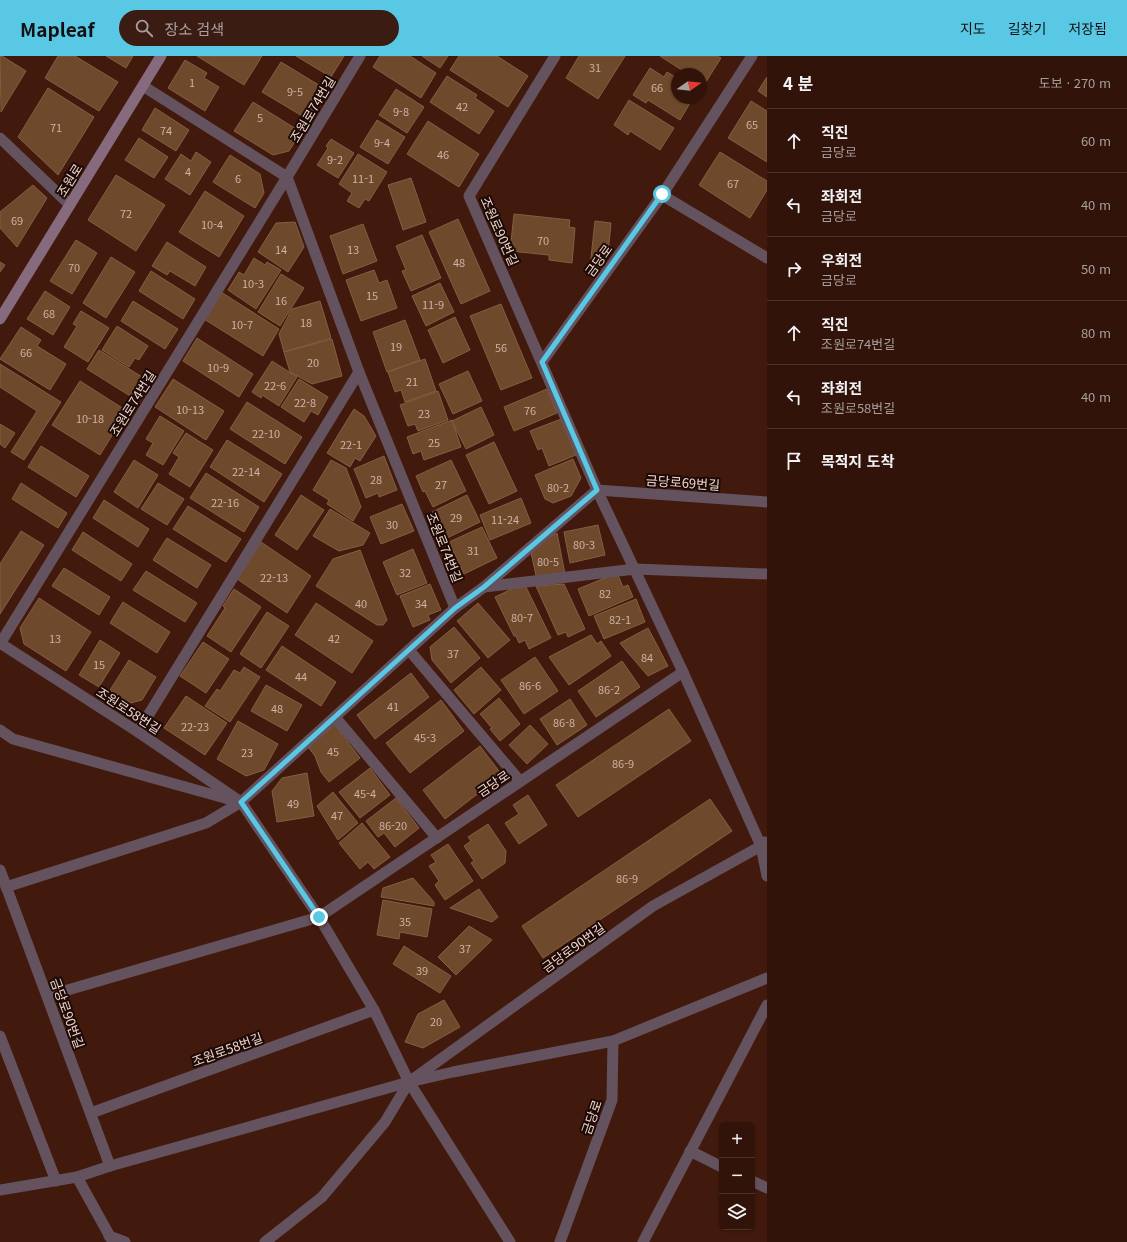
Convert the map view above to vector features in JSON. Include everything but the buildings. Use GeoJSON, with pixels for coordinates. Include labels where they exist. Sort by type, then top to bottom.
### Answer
{"type":"FeatureCollection","features":[{"type":"Feature","properties":{"kind":"main road","name":"조원로"},"geometry":{"type":"LineString","coordinates":[[0,319],[161,56]]}},
{"type":"Feature","properties":{"kind":"street","name":"조원로74번길"},"geometry":{"type":"LineString","coordinates":[[0,644],[288,177],[360,56]]}},
{"type":"Feature","properties":{"kind":"street","name":"조원로90번길"},"geometry":{"type":"LineString","coordinates":[[542,362],[469,196],[555,56]]}},
{"type":"Feature","properties":{"kind":"street","name":"금당로"},"geometry":{"type":"LineString","coordinates":[[542,362],[662,194],[752,56]]}},
{"type":"Feature","properties":{"kind":"street"},"geometry":{"type":"LineString","coordinates":[[143,86],[288,177]]}},
{"type":"Feature","properties":{"kind":"street"},"geometry":{"type":"LineString","coordinates":[[0,138],[70,205]]}},
{"type":"Feature","properties":{"kind":"street","name":"조원로74번길"},"geometry":{"type":"LineString","coordinates":[[288,177],[359,372],[455,608]]}},
{"type":"Feature","properties":{"kind":"street"},"geometry":{"type":"LineString","coordinates":[[662,194],[767,258]]}},
{"type":"Feature","properties":{"kind":"street"},"geometry":{"type":"LineString","coordinates":[[542,362],[597,490],[764,843],[767,876]]}},
{"type":"Feature","properties":{"kind":"street"},"geometry":{"type":"LineString","coordinates":[[138,732],[359,372]]}},
{"type":"Feature","properties":{"kind":"street"},"geometry":{"type":"LineString","coordinates":[[6,887],[206,822],[241,802],[455,608],[484,587],[597,490]]}},
{"type":"Feature","properties":{"kind":"street","name":"금당로69번길"},"geometry":{"type":"LineString","coordinates":[[597,490],[767,502]]}},
{"type":"Feature","properties":{"kind":"street"},"geometry":{"type":"LineString","coordinates":[[484,587],[635,569],[767,574]]}},
{"type":"Feature","properties":{"kind":"street","name":"조원로58번길"},"geometry":{"type":"LineString","coordinates":[[0,644],[138,732],[241,802],[319,917],[374,1010],[409,1082],[510,1242]]}},
{"type":"Feature","properties":{"kind":"street"},"geometry":{"type":"LineString","coordinates":[[409,650],[520,781]]}},
{"type":"Feature","properties":{"kind":"street","name":"금당로"},"geometry":{"type":"LineString","coordinates":[[319,917],[684,672]]}},
{"type":"Feature","properties":{"kind":"street"},"geometry":{"type":"LineString","coordinates":[[335,717],[437,838]]}},
{"type":"Feature","properties":{"kind":"street"},"geometry":{"type":"LineString","coordinates":[[0,730],[13,739],[241,802]]}},
{"type":"Feature","properties":{"kind":"street","name":"금당로90번길"},"geometry":{"type":"LineString","coordinates":[[265,1242],[322,1197],[385,1122],[409,1082],[653,906],[764,843]]}},
{"type":"Feature","properties":{"kind":"street","name":"금당로90번길"},"geometry":{"type":"LineString","coordinates":[[0,870],[110,1166]]}},
{"type":"Feature","properties":{"kind":"street"},"geometry":{"type":"LineString","coordinates":[[47,996],[319,917]]}},
{"type":"Feature","properties":{"kind":"street"},"geometry":{"type":"LineString","coordinates":[[613,1041],[767,978]]}},
{"type":"Feature","properties":{"kind":"street"},"geometry":{"type":"LineString","coordinates":[[643,1242],[767,1005]]}},
{"type":"Feature","properties":{"kind":"street","name":"조원로58번길"},"geometry":{"type":"LineString","coordinates":[[91,1114],[374,1010]]}},
{"type":"Feature","properties":{"kind":"street"},"geometry":{"type":"LineString","coordinates":[[0,1036],[56,1181]]}},
{"type":"Feature","properties":{"kind":"street","name":"금당로"},"geometry":{"type":"LineString","coordinates":[[560,1242],[612,1100],[613,1041]]}},
{"type":"Feature","properties":{"kind":"street","name":"금당로90번길"},"geometry":{"type":"LineString","coordinates":[[0,1190],[77,1177],[110,1166],[409,1082],[452,1072],[613,1041]]}},
{"type":"Feature","properties":{"kind":"street"},"geometry":{"type":"LineString","coordinates":[[690,1151],[719,1166]]}},
{"type":"Feature","properties":{"kind":"street"},"geometry":{"type":"LineString","coordinates":[[77,1177],[111,1239],[125,1242]]}},
{"type":"Feature","properties":{"kind":"street"},"geometry":{"type":"LineString","coordinates":[[755,1182],[767,1188]]}},
{"type":"Feature","properties":{"kind":"route"},"geometry":{"type":"LineString","coordinates":[[319,917],[241,802],[455,608],[484,587],[597,490],[542,362],[662,194]]}}]}
